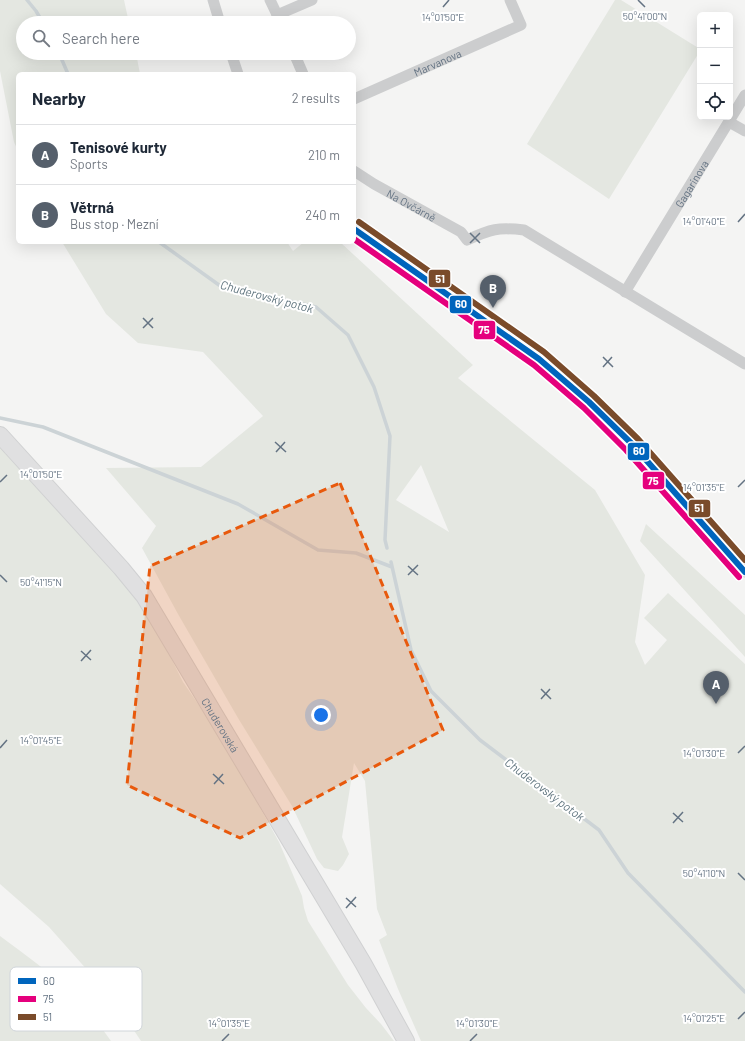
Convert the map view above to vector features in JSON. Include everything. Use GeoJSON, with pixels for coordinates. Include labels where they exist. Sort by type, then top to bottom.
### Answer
{"type":"FeatureCollection","features":[{"type":"Feature","properties":{"kind":"street"},"geometry":{"type":"LineString","coordinates":[[213,0],[218,16]]}},
{"type":"Feature","properties":{"kind":"street"},"geometry":{"type":"LineString","coordinates":[[270,0],[278,16]]}},
{"type":"Feature","properties":{"kind":"street"},"geometry":{"type":"LineString","coordinates":[[284,16],[312,0]]}},
{"type":"Feature","properties":{"kind":"street","name":"Marvanova"},"geometry":{"type":"LineString","coordinates":[[356,97],[521,25],[510,0]]}},
{"type":"Feature","properties":{"kind":"street"},"geometry":{"type":"LineString","coordinates":[[233,60],[237,72]]}},
{"type":"Feature","properties":{"kind":"street"},"geometry":{"type":"LineString","coordinates":[[297,60],[302,72]]}},
{"type":"Feature","properties":{"kind":"street","name":"Gagarinova"},"geometry":{"type":"LineString","coordinates":[[625,292],[745,95]]}},
{"type":"Feature","properties":{"kind":"street"},"geometry":{"type":"LineString","coordinates":[[729,122],[745,131]]}},
{"type":"Feature","properties":{"kind":"street","name":"Na Ovčárně"},"geometry":{"type":"LineString","coordinates":[[356,173],[461,232],[467,240],[486,231],[504,228],[524,230],[625,292]]}},
{"type":"Feature","properties":{"kind":"street"},"geometry":{"type":"LineString","coordinates":[[356,230],[539,359],[589,402],[632,444],[745,572]]}},
{"type":"Feature","properties":{"kind":"street"},"geometry":{"type":"LineString","coordinates":[[625,292],[745,364]]}},
{"type":"Feature","properties":{"kind":"street","name":"Chuderovská"},"geometry":{"type":"LineString","coordinates":[[0,435],[121,568],[144,596],[363,963],[406,1041]]}},
{"type":"Feature","properties":{"kind":"highlighted area"},"geometry":{"type":"Polygon","coordinates":[[[340,483],[443,730],[240,838],[127,785],[150,566],[340,483]]]}},
{"type":"Feature","properties":{"kind":"shaded area"},"geometry":{"type":"Polygon","coordinates":[[[0,0],[124,0],[127,16],[16,16],[16,60],[137,60],[140,72],[16,72],[16,146],[0,71],[0,0]]]}},
{"type":"Feature","properties":{"kind":"shaded area"},"geometry":{"type":"Polygon","coordinates":[[[615,0],[621,0],[697,47],[697,56],[609,199],[527,144],[615,0]]]}},
{"type":"Feature","properties":{"kind":"shaded area"},"geometry":{"type":"Polygon","coordinates":[[[63,244],[288,244],[293,251],[302,244],[342,244],[473,365],[458,378],[595,490],[645,575],[635,642],[645,665],[667,640],[644,618],[668,593],[745,664],[745,1041],[421,1041],[398,989],[379,940],[387,935],[377,909],[365,781],[354,763],[342,837],[349,854],[338,871],[324,868],[317,859],[292,806],[238,718],[142,548],[156,526],[106,468],[201,467],[263,416],[203,352],[138,343],[106,314],[63,244]],[[421,465],[396,500],[449,532],[421,465]]]}},
{"type":"Feature","properties":{"kind":"shaded area"},"geometry":{"type":"Polygon","coordinates":[[[0,446],[57,510],[121,574],[165,646],[183,682],[220,736],[279,842],[302,896],[308,921],[348,985],[394,1041],[141,1041],[134,1031],[142,1031],[142,967],[85,967],[49,927],[0,884],[0,446]]]}},
{"type":"Feature","properties":{"kind":"shaded area"},"geometry":{"type":"Polygon","coordinates":[[[646,524],[745,615],[745,657],[640,541],[646,524]]]}},
{"type":"Feature","properties":{"kind":"shaded area"},"geometry":{"type":"Polygon","coordinates":[[[0,936],[41,967],[10,967],[10,1031],[104,1031],[111,1041],[0,1041],[0,936]]]}},
{"type":"Feature","properties":{"kind":"waterway","name":"Chuderovský potok"},"geometry":{"type":"LineString","coordinates":[[27,0],[39,16]]}},
{"type":"Feature","properties":{"kind":"waterway","name":"Chuderovský potok"},"geometry":{"type":"LineString","coordinates":[[62,60],[67,72]]}},
{"type":"Feature","properties":{"kind":"waterway","name":"Chuderovský potok"},"geometry":{"type":"LineString","coordinates":[[162,244],[219,285],[316,307],[348,335],[374,387],[390,436],[385,540],[387,548]]}},
{"type":"Feature","properties":{"kind":"waterway"},"geometry":{"type":"LineString","coordinates":[[0,418],[43,427],[238,504],[318,550],[356,553],[392,567]]}},
{"type":"Feature","properties":{"kind":"waterway","name":"Chuderovský potok"},"geometry":{"type":"LineString","coordinates":[[391,562],[411,650],[431,691],[480,740],[599,830],[628,873],[745,992]]}},
{"type":"Feature","properties":{"kind":"transit line","name":"51"},"geometry":{"type":"LineString","coordinates":[[359,222],[544,352],[594,396],[638,439],[745,560]]}},
{"type":"Feature","properties":{"kind":"transit line","name":"60"},"geometry":{"type":"LineString","coordinates":[[356,230],[539,359],[589,402],[632,444],[745,572]]}},
{"type":"Feature","properties":{"kind":"transit line","name":"75"},"geometry":{"type":"LineString","coordinates":[[356,240],[534,365],[584,408],[626,450],[739,577]]}},
{"type":"Feature","properties":{"kind":"place","name":"Větrná"},"geometry":{"type":"Point","coordinates":[493,308]}},
{"type":"Feature","properties":{"kind":"place","name":"Tenisové kurty"},"geometry":{"type":"Point","coordinates":[716,704]}}]}
